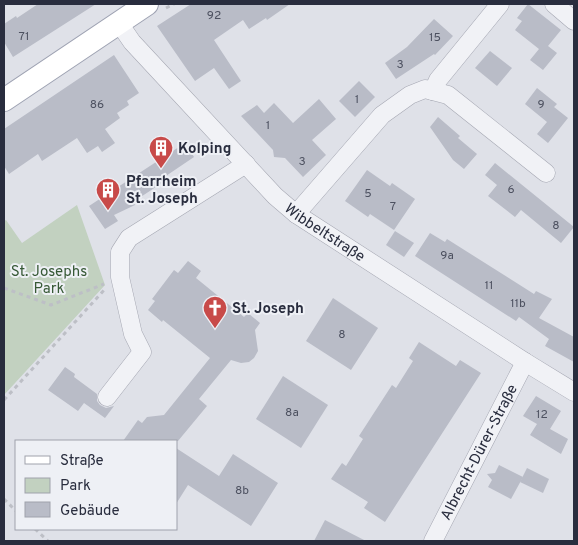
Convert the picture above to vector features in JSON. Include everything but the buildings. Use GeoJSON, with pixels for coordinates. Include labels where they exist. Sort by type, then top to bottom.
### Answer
{"type":"FeatureCollection","features":[{"type":"Feature","properties":{"kind":"main road"},"geometry":{"type":"LineString","coordinates":[[4,100],[147,4]]}},
{"type":"Feature","properties":{"kind":"street"},"geometry":{"type":"LineString","coordinates":[[434,91],[438,80],[500,4]]}},
{"type":"Feature","properties":{"kind":"street"},"geometry":{"type":"LineString","coordinates":[[554,4],[574,20]]}},
{"type":"Feature","properties":{"kind":"street","name":"Wibbeltstraße"},"geometry":{"type":"LineString","coordinates":[[119,23],[132,42],[275,196],[296,214],[574,392]]}},
{"type":"Feature","properties":{"kind":"street"},"geometry":{"type":"LineString","coordinates":[[296,214],[382,115],[410,95],[425,89],[448,95],[546,174]]}},
{"type":"Feature","properties":{"kind":"street"},"geometry":{"type":"LineString","coordinates":[[107,397],[142,352],[133,334],[120,277],[120,252],[129,238],[246,164]]}},
{"type":"Feature","properties":{"kind":"street","name":"Albrecht-Dürer-Straße"},"geometry":{"type":"LineString","coordinates":[[433,541],[525,362]]}},
{"type":"Feature","properties":{"kind":"path"},"geometry":{"type":"LineString","coordinates":[[4,288],[51,305],[120,277]]}},
{"type":"Feature","properties":{"kind":"path"},"geometry":{"type":"LineString","coordinates":[[4,400],[106,288],[120,277]]}},
{"type":"Feature","properties":{"kind":"path"},"geometry":{"type":"LineString","coordinates":[[4,499],[15,510]]}},
{"type":"Feature","properties":{"kind":"path"},"geometry":{"type":"LineString","coordinates":[[36,530],[48,541]]}},
{"type":"Feature","properties":{"kind":"green space","name":"St. Josephs Park"},"geometry":{"type":"Polygon","coordinates":[[[77,205],[105,285],[4,395],[4,221],[6,220],[22,243],[77,205]]]}},
{"type":"Feature","properties":{"kind":"place","name":"Kolping"},"geometry":{"type":"Point","coordinates":[161,169]}},
{"type":"Feature","properties":{"kind":"place","name":"Pfarrheim St. Joseph"},"geometry":{"type":"Point","coordinates":[108,211]}},
{"type":"Feature","properties":{"kind":"place","name":"St. Joseph"},"geometry":{"type":"Point","coordinates":[215,329]}}]}
